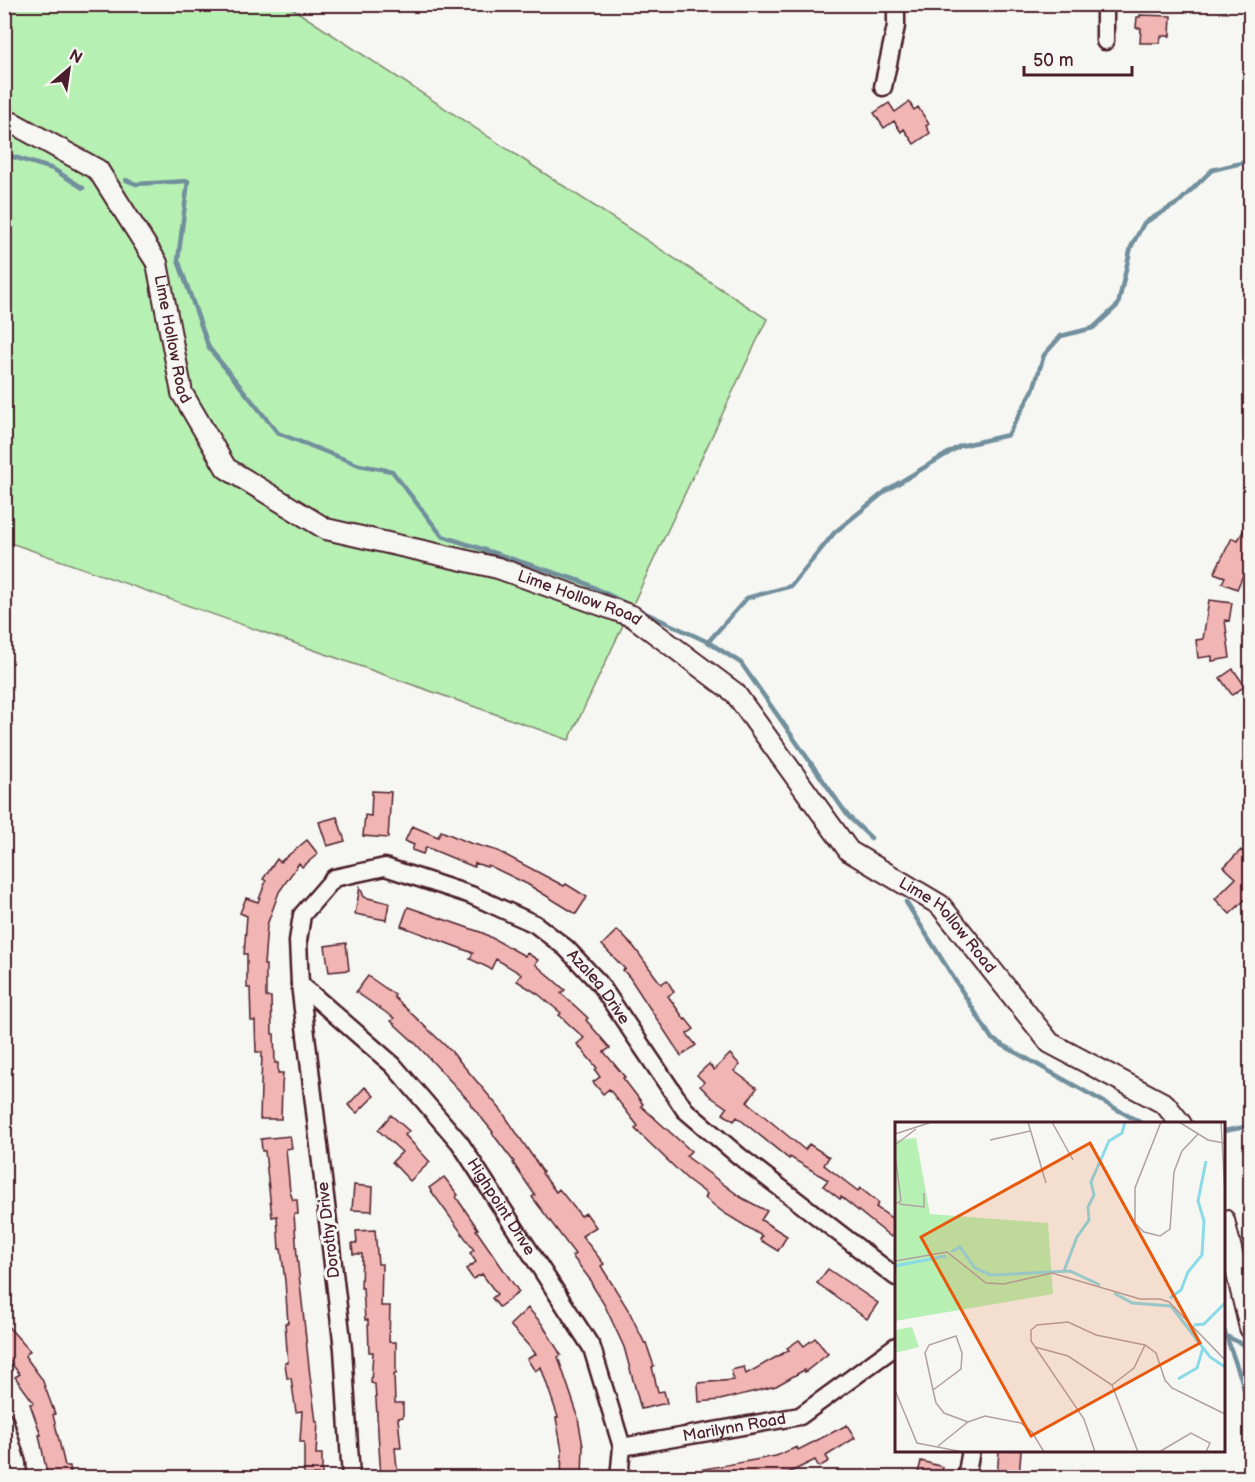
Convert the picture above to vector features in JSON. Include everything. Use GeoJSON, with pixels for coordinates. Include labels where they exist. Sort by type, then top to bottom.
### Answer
{"type":"FeatureCollection","features":[{"type":"Feature","properties":{"kind":"street"},"geometry":{"type":"LineString","coordinates":[[883,87],[896,26],[896,4]]}},
{"type":"Feature","properties":{"kind":"street"},"geometry":{"type":"LineString","coordinates":[[1105,41],[1106,4]]}},
{"type":"Feature","properties":{"kind":"street","name":"Lime Hollow Road"},"geometry":{"type":"LineString","coordinates":[[4,121],[13,123],[98,170],[157,263],[182,393],[226,468],[326,529],[498,568],[632,615],[735,693],[849,851],[940,905],[1050,1043],[1165,1104],[1179,1122]]}},
{"type":"Feature","properties":{"kind":"street","name":"Azalea Drive"},"geometry":{"type":"LineString","coordinates":[[300,984],[298,941],[302,915],[334,878],[385,867],[471,895],[535,924],[566,948],[599,983],[685,1110],[739,1156],[895,1276]]}},
{"type":"Feature","properties":{"kind":"street","name":"Highpoint Drive"},"geometry":{"type":"LineString","coordinates":[[300,984],[393,1065],[460,1143],[592,1348],[622,1447],[619,1478]]}},
{"type":"Feature","properties":{"kind":"street","name":"Dorothy Drive"},"geometry":{"type":"LineString","coordinates":[[300,984],[343,1349],[351,1478]]}},
{"type":"Feature","properties":{"kind":"street"},"geometry":{"type":"LineString","coordinates":[[1225,1224],[1251,1328]]}},
{"type":"Feature","properties":{"kind":"street","name":"Marilynn Road"},"geometry":{"type":"LineString","coordinates":[[622,1447],[800,1416],[895,1347]]}},
{"type":"Feature","properties":{"kind":"street"},"geometry":{"type":"LineString","coordinates":[[4,1420],[17,1463],[18,1478]]}},
{"type":"Feature","properties":{"kind":"street"},"geometry":{"type":"LineString","coordinates":[[966,1478],[971,1452]]}},
{"type":"Feature","properties":{"kind":"green space"},"geometry":{"type":"Polygon","coordinates":[[[5,5],[287,5],[767,319],[569,740],[5,541],[5,5]]]}},
{"type":"Feature","properties":{"kind":"building"},"geometry":{"type":"Polygon","coordinates":[[[1140,15],[1171,16],[1170,36],[1161,36],[1160,43],[1140,43],[1141,28],[1136,28],[1137,17],[1140,15]]]}},
{"type":"Feature","properties":{"kind":"building"},"geometry":{"type":"Polygon","coordinates":[[[909,102],[914,110],[918,107],[929,124],[926,126],[930,133],[914,144],[904,129],[901,132],[894,121],[884,128],[874,113],[889,103],[895,112],[909,102]]]}},
{"type":"Feature","properties":{"kind":"building"},"geometry":{"type":"Polygon","coordinates":[[[1251,518],[1251,557],[1237,589],[1222,583],[1225,577],[1214,573],[1232,538],[1238,540],[1251,518]]]}},
{"type":"Feature","properties":{"kind":"building"},"geometry":{"type":"Polygon","coordinates":[[[1209,600],[1232,603],[1229,621],[1225,620],[1230,658],[1212,661],[1212,656],[1198,658],[1196,640],[1203,639],[1209,600]]]}},
{"type":"Feature","properties":{"kind":"building"},"geometry":{"type":"Polygon","coordinates":[[[1233,669],[1245,686],[1232,695],[1220,678],[1233,669]]]}},
{"type":"Feature","properties":{"kind":"building"},"geometry":{"type":"Polygon","coordinates":[[[372,791],[391,792],[388,838],[363,836],[365,815],[371,816],[372,791]]]}},
{"type":"Feature","properties":{"kind":"building"},"geometry":{"type":"Polygon","coordinates":[[[337,817],[345,841],[327,846],[319,822],[337,817]]]}},
{"type":"Feature","properties":{"kind":"building"},"geometry":{"type":"Polygon","coordinates":[[[412,826],[438,837],[441,831],[498,851],[564,886],[566,884],[587,897],[576,914],[527,884],[488,865],[487,867],[475,863],[474,867],[426,847],[423,854],[412,850],[414,845],[405,841],[412,826]]]}},
{"type":"Feature","properties":{"kind":"building"},"geometry":{"type":"Polygon","coordinates":[[[307,840],[318,854],[302,867],[299,863],[279,892],[267,925],[264,965],[266,965],[266,997],[271,997],[275,1063],[278,1063],[278,1073],[283,1073],[281,1119],[260,1119],[262,1052],[256,1052],[255,1021],[251,1021],[250,988],[247,988],[247,954],[244,954],[247,916],[240,913],[246,898],[258,902],[266,881],[263,879],[277,859],[280,862],[307,840]]]}},
{"type":"Feature","properties":{"kind":"building"},"geometry":{"type":"Polygon","coordinates":[[[1241,850],[1251,860],[1251,894],[1230,914],[1215,899],[1236,878],[1224,867],[1241,850]]]}},
{"type":"Feature","properties":{"kind":"building"},"geometry":{"type":"Polygon","coordinates":[[[360,887],[364,897],[389,903],[386,920],[355,914],[360,887]]]}},
{"type":"Feature","properties":{"kind":"building"},"geometry":{"type":"Polygon","coordinates":[[[408,907],[483,933],[525,956],[527,953],[538,960],[535,964],[565,990],[561,993],[588,1018],[586,1020],[610,1048],[604,1052],[625,1077],[623,1078],[643,1104],[641,1106],[691,1151],[686,1156],[742,1198],[767,1211],[761,1220],[787,1236],[778,1251],[760,1240],[762,1236],[724,1213],[705,1198],[707,1194],[687,1179],[635,1129],[638,1126],[609,1089],[603,1094],[593,1082],[600,1077],[595,1070],[597,1068],[577,1044],[584,1038],[559,1015],[561,1013],[538,994],[517,981],[521,974],[496,959],[491,969],[470,959],[473,953],[401,926],[408,907]]]}},
{"type":"Feature","properties":{"kind":"building"},"geometry":{"type":"Polygon","coordinates":[[[617,930],[634,947],[661,984],[667,980],[674,992],[668,996],[694,1029],[687,1034],[696,1045],[681,1056],[623,970],[625,969],[602,945],[617,930]]]}},
{"type":"Feature","properties":{"kind":"building"},"geometry":{"type":"Polygon","coordinates":[[[346,943],[349,970],[329,972],[325,946],[346,943]]]}},
{"type":"Feature","properties":{"kind":"building"},"geometry":{"type":"Polygon","coordinates":[[[368,976],[395,995],[394,997],[451,1051],[501,1110],[556,1192],[559,1189],[581,1216],[586,1213],[596,1227],[582,1236],[604,1264],[601,1266],[646,1343],[654,1366],[652,1367],[658,1392],[664,1391],[667,1403],[641,1409],[624,1347],[592,1282],[572,1256],[575,1254],[532,1197],[535,1195],[514,1162],[471,1103],[416,1044],[391,1021],[394,1018],[356,992],[368,976]]]}},
{"type":"Feature","properties":{"kind":"building"},"geometry":{"type":"Polygon","coordinates":[[[730,1054],[740,1065],[734,1071],[757,1088],[747,1102],[805,1150],[809,1144],[829,1157],[824,1165],[858,1191],[860,1188],[879,1203],[876,1207],[895,1221],[895,1232],[891,1237],[841,1197],[840,1199],[823,1186],[828,1180],[790,1157],[789,1159],[737,1117],[734,1121],[723,1114],[727,1108],[700,1086],[704,1082],[697,1075],[709,1064],[714,1070],[730,1054]]]}},
{"type":"Feature","properties":{"kind":"building"},"geometry":{"type":"Polygon","coordinates":[[[365,1087],[374,1096],[357,1113],[348,1105],[365,1087]]]}},
{"type":"Feature","properties":{"kind":"building"},"geometry":{"type":"Polygon","coordinates":[[[391,1115],[409,1131],[405,1135],[430,1162],[410,1181],[392,1162],[402,1152],[378,1130],[391,1115]]]}},
{"type":"Feature","properties":{"kind":"building"},"geometry":{"type":"Polygon","coordinates":[[[290,1136],[292,1148],[286,1149],[290,1192],[293,1200],[297,1200],[298,1214],[294,1214],[297,1256],[310,1376],[316,1422],[318,1422],[316,1454],[322,1454],[322,1475],[304,1475],[304,1442],[300,1442],[302,1411],[296,1412],[291,1378],[287,1378],[285,1363],[288,1363],[285,1323],[288,1323],[277,1216],[272,1217],[265,1151],[262,1151],[261,1139],[290,1136]]]}},
{"type":"Feature","properties":{"kind":"building"},"geometry":{"type":"Polygon","coordinates":[[[444,1177],[458,1195],[456,1197],[478,1229],[476,1230],[519,1292],[499,1307],[492,1298],[497,1294],[482,1274],[473,1279],[466,1269],[476,1262],[470,1253],[474,1250],[429,1188],[444,1177]]]}},
{"type":"Feature","properties":{"kind":"building"},"geometry":{"type":"Polygon","coordinates":[[[354,1185],[373,1187],[372,1211],[352,1210],[354,1185]]]}},
{"type":"Feature","properties":{"kind":"building"},"geometry":{"type":"Polygon","coordinates":[[[375,1230],[378,1264],[382,1264],[381,1306],[390,1306],[389,1342],[396,1342],[395,1403],[403,1403],[403,1417],[398,1418],[401,1448],[395,1448],[398,1478],[381,1478],[375,1384],[371,1383],[373,1352],[369,1352],[368,1320],[365,1320],[363,1288],[361,1288],[362,1254],[353,1254],[352,1243],[357,1243],[356,1231],[375,1230]]]}},
{"type":"Feature","properties":{"kind":"building"},"geometry":{"type":"Polygon","coordinates":[[[828,1269],[878,1303],[867,1319],[817,1283],[828,1269]]]}},
{"type":"Feature","properties":{"kind":"building"},"geometry":{"type":"Polygon","coordinates":[[[528,1308],[542,1324],[561,1355],[558,1357],[577,1413],[583,1446],[582,1478],[561,1478],[562,1451],[556,1418],[558,1417],[541,1367],[535,1371],[527,1359],[536,1354],[510,1325],[528,1308]]]}},
{"type":"Feature","properties":{"kind":"building"},"geometry":{"type":"Polygon","coordinates":[[[4,1322],[30,1351],[25,1356],[42,1379],[55,1414],[53,1415],[65,1466],[70,1466],[71,1478],[48,1478],[39,1435],[41,1435],[30,1404],[34,1403],[15,1377],[20,1374],[4,1355],[4,1322]]]}},
{"type":"Feature","properties":{"kind":"building"},"geometry":{"type":"Polygon","coordinates":[[[815,1338],[828,1354],[805,1372],[804,1370],[776,1386],[720,1400],[699,1402],[698,1383],[734,1380],[731,1370],[744,1367],[746,1374],[789,1350],[787,1348],[799,1340],[804,1346],[815,1338]]]}},
{"type":"Feature","properties":{"kind":"building"},"geometry":{"type":"Polygon","coordinates":[[[847,1425],[855,1438],[826,1456],[829,1461],[819,1467],[815,1460],[778,1478],[694,1478],[693,1471],[776,1456],[797,1447],[798,1450],[847,1425]]]}},
{"type":"Feature","properties":{"kind":"building"},"geometry":{"type":"Polygon","coordinates":[[[999,1452],[1021,1452],[1019,1478],[997,1478],[999,1452]]]}},
{"type":"Feature","properties":{"kind":"building"},"geometry":{"type":"Polygon","coordinates":[[[921,1461],[943,1467],[940,1478],[917,1478],[921,1461]]]}},
{"type":"Feature","properties":{"kind":"waterway"},"geometry":{"type":"LineString","coordinates":[[4,154],[53,169],[83,188]]}},
{"type":"Feature","properties":{"kind":"waterway"},"geometry":{"type":"LineString","coordinates":[[708,642],[747,598],[791,586],[835,532],[887,490],[960,446],[1008,435],[1033,390],[1044,355],[1061,336],[1093,328],[1118,305],[1131,247],[1144,223],[1178,203],[1212,170],[1250,161]]}},
{"type":"Feature","properties":{"kind":"waterway"},"geometry":{"type":"LineString","coordinates":[[126,180],[136,184],[188,181],[178,260],[209,348],[278,433],[359,465],[392,471],[442,536],[583,582],[629,605]]}},
{"type":"Feature","properties":{"kind":"waterway"},"geometry":{"type":"LineString","coordinates":[[639,610],[708,642],[741,663],[848,816],[871,838]]}},
{"type":"Feature","properties":{"kind":"waterway"},"geometry":{"type":"LineString","coordinates":[[906,902],[992,1039],[1139,1122]]}},
{"type":"Feature","properties":{"kind":"waterway"},"geometry":{"type":"LineString","coordinates":[[1225,1131],[1250,1126]]}},
{"type":"Feature","properties":{"kind":"waterway"},"geometry":{"type":"LineString","coordinates":[[1225,1333],[1250,1412]]}},
{"type":"Feature","properties":{"kind":"waterway"},"geometry":{"type":"LineString","coordinates":[[1226,1336],[1242,1344]]}}]}
